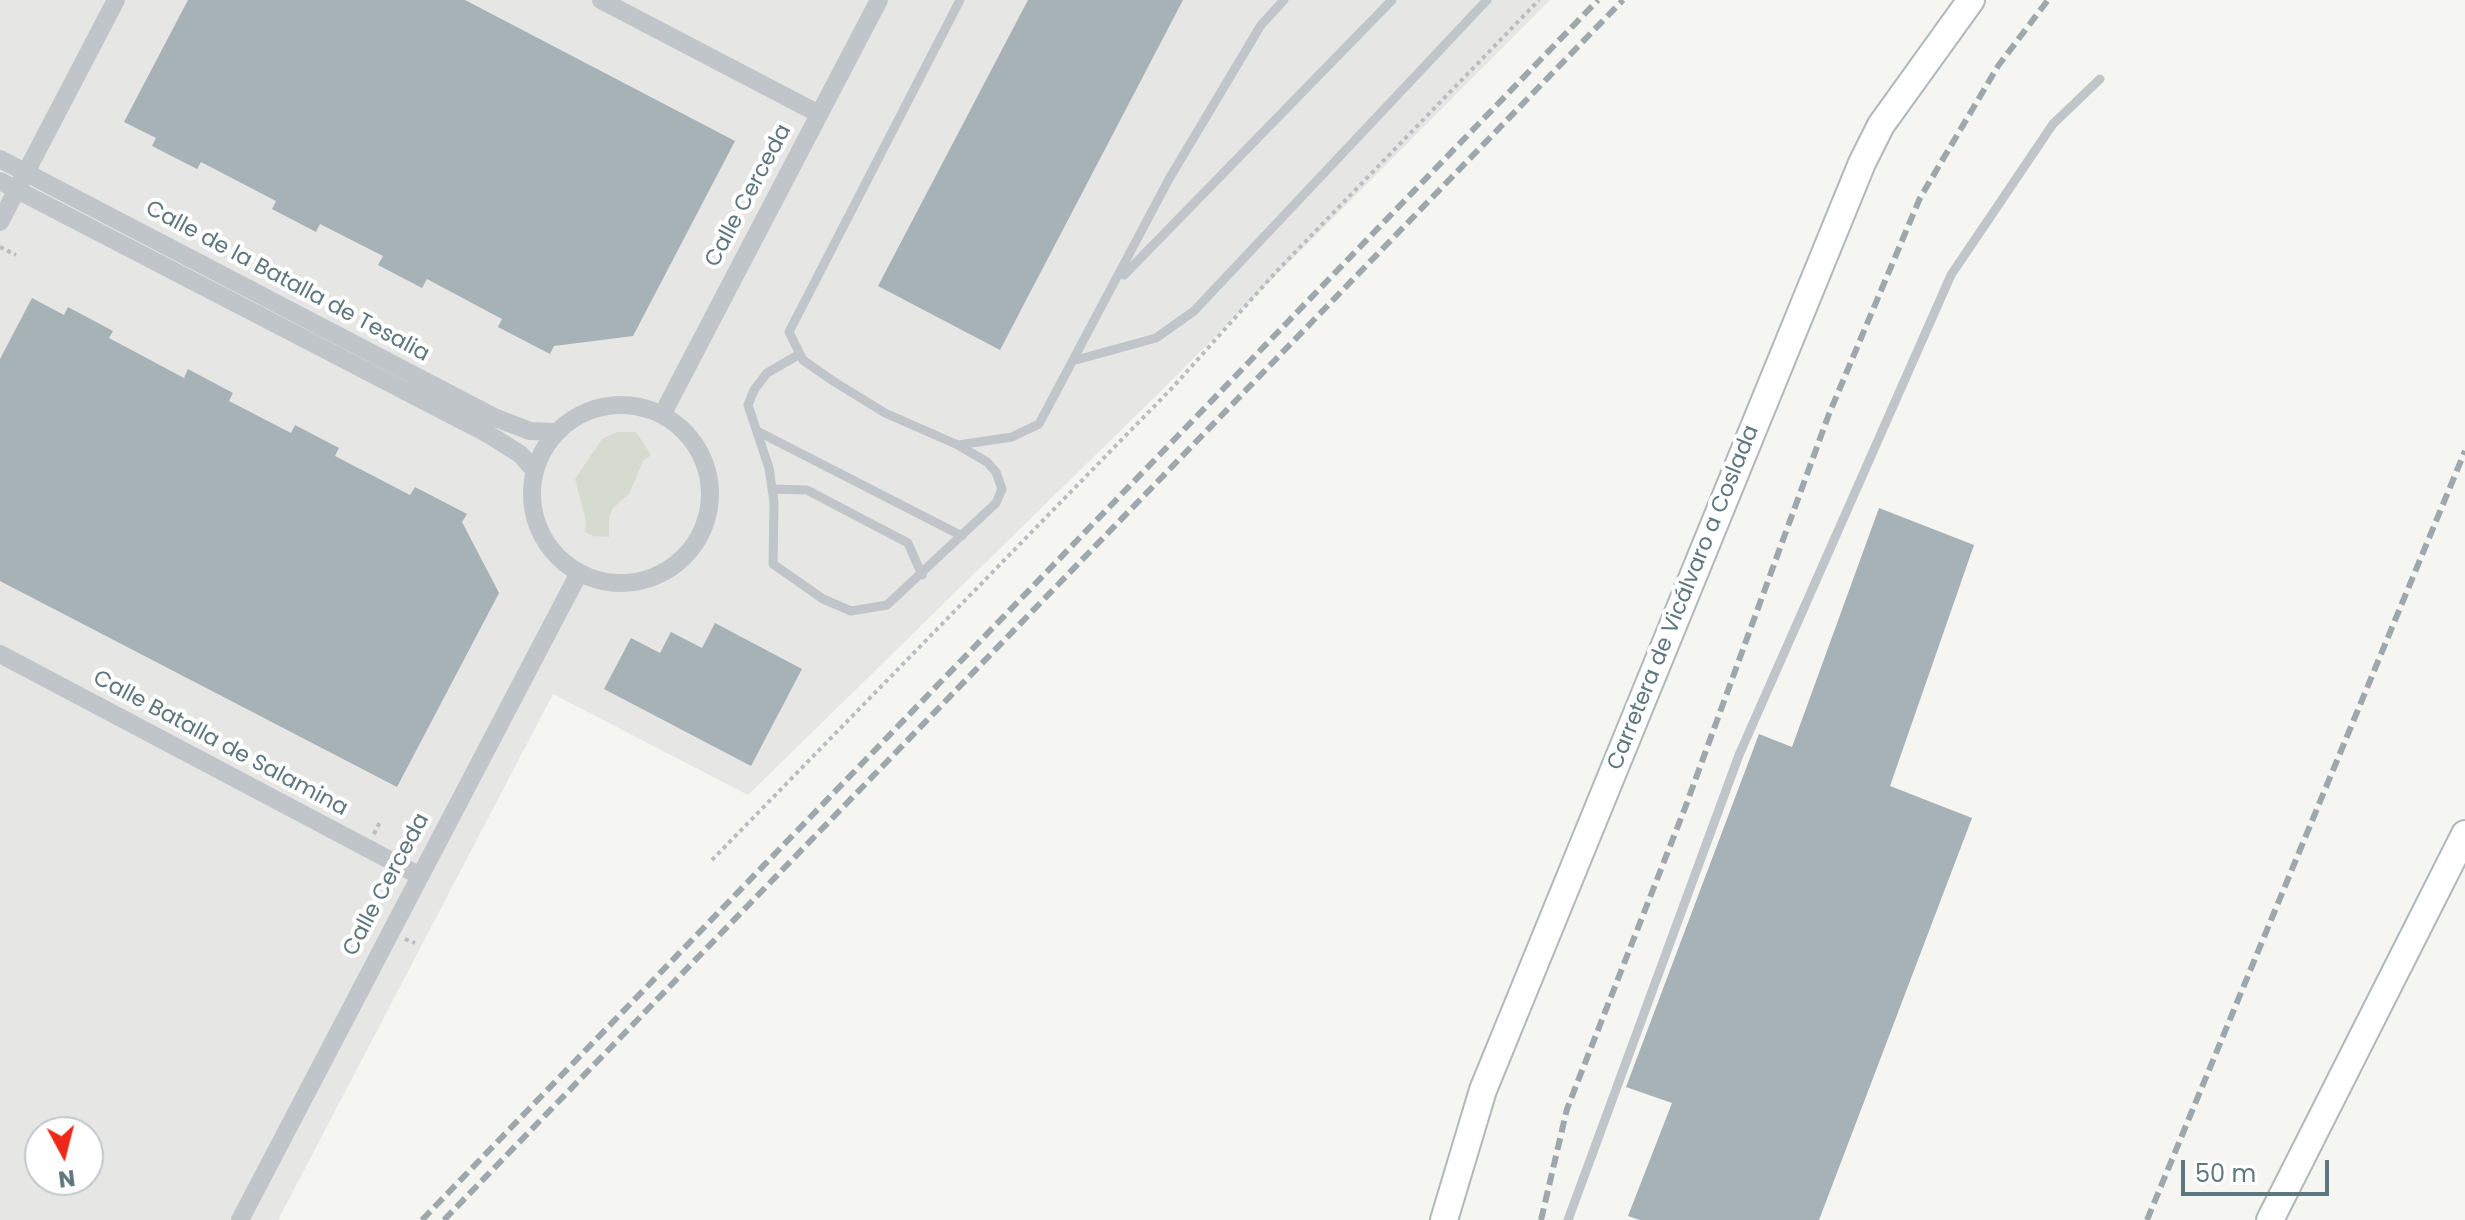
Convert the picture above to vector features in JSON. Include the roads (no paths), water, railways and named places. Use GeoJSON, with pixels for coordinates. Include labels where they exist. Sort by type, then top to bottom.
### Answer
{"type":"FeatureCollection","features":[{"type":"Feature","properties":{"kind":"street"},"geometry":{"type":"LineString","coordinates":[[0,222],[116,0]]}},
{"type":"Feature","properties":{"kind":"street"},"geometry":{"type":"LineString","coordinates":[[601,0],[819,114]]}},
{"type":"Feature","properties":{"kind":"street","name":"Calle Cerceda"},"geometry":{"type":"LineString","coordinates":[[662,415],[879,0]]}},
{"type":"Feature","properties":{"kind":"street","name":"Carretera de Vicálvaro a Coslada"},"geometry":{"type":"LineString","coordinates":[[1444,1220],[1483,1090],[1862,163],[1881,125],[1971,0]]}},
{"type":"Feature","properties":{"kind":"street","name":"Calle de la Batalla de Tesalia"},"geometry":{"type":"LineString","coordinates":[[0,159],[496,418],[530,431],[557,432]]}},
{"type":"Feature","properties":{"kind":"street","name":"Calle de la Batalla de Tesalia"},"geometry":{"type":"LineString","coordinates":[[0,181],[488,434],[520,454],[535,471]]}},
{"type":"Feature","properties":{"kind":"street"},"geometry":{"type":"LineString","coordinates":[[607,406],[635,407],[662,415],[691,439],[708,472],[709,509],[695,544],[669,570],[634,583],[615,584],[579,573],[555,555],[539,530],[532,501],[535,471],[557,432],[588,411],[607,406]]}},
{"type":"Feature","properties":{"kind":"street","name":"Calle Cerceda"},"geometry":{"type":"LineString","coordinates":[[240,1220],[418,875],[579,573]]}},
{"type":"Feature","properties":{"kind":"street","name":"Calle Batalla de Salamina"},"geometry":{"type":"LineString","coordinates":[[0,654],[418,875]]}},
{"type":"Feature","properties":{"kind":"street"},"geometry":{"type":"LineString","coordinates":[[2270,1220],[2465,834]]}},
{"type":"Feature","properties":{"kind":"lane"},"geometry":{"type":"LineString","coordinates":[[800,354],[767,373],[754,390],[748,405],[772,489],[773,564],[823,599],[851,611],[887,605],[996,503],[1002,489],[987,462],[958,445],[885,413],[803,360],[800,354],[789,332],[960,0]]}},
{"type":"Feature","properties":{"kind":"lane"},"geometry":{"type":"LineString","coordinates":[[958,445],[1012,437],[1039,424],[1076,360],[1177,166],[1261,25],[1284,0]]}},
{"type":"Feature","properties":{"kind":"lane"},"geometry":{"type":"LineString","coordinates":[[1116,283],[1392,0]]}},
{"type":"Feature","properties":{"kind":"lane"},"geometry":{"type":"LineString","coordinates":[[1076,360],[1156,338],[1194,311],[1487,0]]}},
{"type":"Feature","properties":{"kind":"lane"},"geometry":{"type":"LineString","coordinates":[[1568,1220],[1739,755],[1951,275],[2053,124],[2100,79]]}},
{"type":"Feature","properties":{"kind":"lane"},"geometry":{"type":"LineString","coordinates":[[757,431],[962,536]]}},
{"type":"Feature","properties":{"kind":"lane"},"geometry":{"type":"LineString","coordinates":[[772,489],[807,490],[908,543],[922,575]]}},
{"type":"Feature","properties":{"kind":"railway"},"geometry":{"type":"LineString","coordinates":[[422,1220],[1598,0]]}},
{"type":"Feature","properties":{"kind":"railway"},"geometry":{"type":"LineString","coordinates":[[444,1220],[1623,0]]}},
{"type":"Feature","properties":{"kind":"railway"},"geometry":{"type":"LineString","coordinates":[[1541,1220],[1567,1109],[1685,808],[1829,414],[1920,198],[1998,66],[2048,0]]}},
{"type":"Feature","properties":{"kind":"railway"},"geometry":{"type":"LineString","coordinates":[[2147,1220],[2465,451]]}}]}
